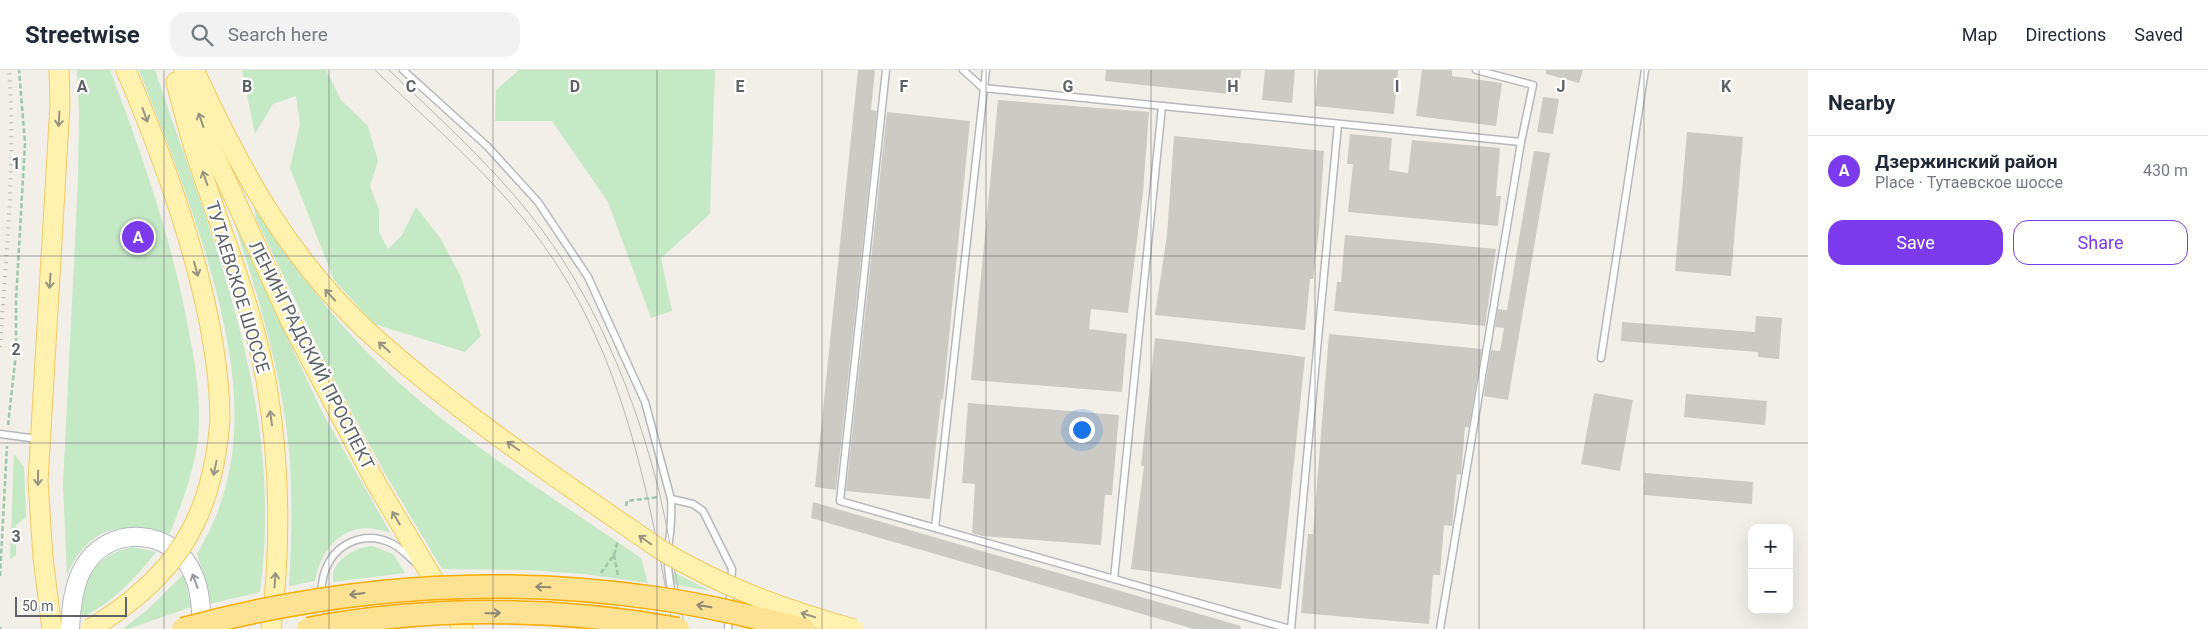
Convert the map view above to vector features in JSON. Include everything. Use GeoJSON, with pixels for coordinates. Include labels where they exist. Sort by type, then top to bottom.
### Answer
{"type":"FeatureCollection","features":[{"type":"Feature","properties":{"kind":"highway"},"geometry":{"type":"LineString","coordinates":[[183,629],[262,610],[355,594],[406,589],[502,585],[552,587],[654,598],[710,607],[803,629]]}},
{"type":"Feature","properties":{"kind":"highway"},"geometry":{"type":"LineString","coordinates":[[308,629],[409,616],[500,613],[677,623]]}},
{"type":"Feature","properties":{"kind":"main road"},"geometry":{"type":"LineString","coordinates":[[52,629],[40,522],[38,481],[59,113],[59,70]]}},
{"type":"Feature","properties":{"kind":"main road"},"geometry":{"type":"LineString","coordinates":[[90,629],[122,609],[147,588],[165,570],[188,536],[205,501],[214,471],[220,420],[218,370],[196,268],[167,175],[126,70]]}},
{"type":"Feature","properties":{"kind":"main road","name":"ТУТАЕВСКОЕ ШОССЕ"},"geometry":{"type":"LineString","coordinates":[[172,70],[196,152],[244,295],[266,379],[274,448],[277,510],[271,629]]}},
{"type":"Feature","properties":{"kind":"main road","name":"ЛЕНИНГРАДСКИЙ ПРОСПЕКТ"},"geometry":{"type":"LineString","coordinates":[[184,70],[211,147],[292,322],[376,484],[463,629]]}},
{"type":"Feature","properties":{"kind":"main road"},"geometry":{"type":"LineString","coordinates":[[194,70],[230,148],[262,203],[317,280],[365,329],[414,374],[661,550],[748,595],[854,629]]}},
{"type":"Feature","properties":{"kind":"street"},"geometry":{"type":"LineString","coordinates":[[70,629],[75,588],[83,569],[93,555],[105,546],[122,539],[138,536],[154,538],[168,544],[188,564],[199,591],[202,629]]}},
{"type":"Feature","properties":{"kind":"lane"},"geometry":{"type":"LineString","coordinates":[[403,70],[487,146],[538,202],[588,277],[645,402],[671,499],[673,517],[668,542],[668,562],[677,623]]}},
{"type":"Feature","properties":{"kind":"lane"},"geometry":{"type":"LineString","coordinates":[[886,70],[840,501],[1290,629],[1338,124]]}},
{"type":"Feature","properties":{"kind":"lane"},"geometry":{"type":"LineString","coordinates":[[963,70],[983,88],[1520,142]]}},
{"type":"Feature","properties":{"kind":"lane"},"geometry":{"type":"LineString","coordinates":[[935,528],[986,70]]}},
{"type":"Feature","properties":{"kind":"lane"},"geometry":{"type":"LineString","coordinates":[[1440,629],[1520,142],[1533,85],[1476,70]]}},
{"type":"Feature","properties":{"kind":"lane"},"geometry":{"type":"LineString","coordinates":[[1601,358],[1645,70]]}},
{"type":"Feature","properties":{"kind":"lane"},"geometry":{"type":"LineString","coordinates":[[1114,579],[1162,106]]}},
{"type":"Feature","properties":{"kind":"lane"},"geometry":{"type":"LineString","coordinates":[[0,434],[40,439]]}},
{"type":"Feature","properties":{"kind":"lane"},"geometry":{"type":"LineString","coordinates":[[671,499],[693,504],[703,511],[732,570],[728,629]]}},
{"type":"Feature","properties":{"kind":"lane"},"geometry":{"type":"LineString","coordinates":[[319,629],[324,574],[336,552],[353,540],[366,538],[393,544],[429,575]]}},
{"type":"Feature","properties":{"kind":"path"},"geometry":{"type":"LineString","coordinates":[[0,576],[9,400],[16,353],[16,300],[25,143],[19,70]]}},
{"type":"Feature","properties":{"kind":"path"},"geometry":{"type":"LineString","coordinates":[[625,510],[627,501],[654,498],[671,499]]}},
{"type":"Feature","properties":{"kind":"path"},"geometry":{"type":"LineString","coordinates":[[598,577],[614,555],[618,537]]}},
{"type":"Feature","properties":{"kind":"green space"},"geometry":{"type":"Polygon","coordinates":[[[77,70],[110,70],[134,136],[166,236],[183,304],[197,378],[199,420],[197,447],[192,470],[168,537],[136,528],[121,528],[108,531],[95,537],[84,547],[67,575],[63,485],[78,180],[79,112],[77,70]]]}},
{"type":"Feature","properties":{"kind":"green space"},"geometry":{"type":"Polygon","coordinates":[[[139,70],[155,70],[220,262],[239,325],[253,390],[262,455],[265,523],[260,592],[209,604],[207,584],[197,554],[215,518],[227,481],[233,444],[234,406],[232,369],[217,293],[199,231],[139,70]]]}},
{"type":"Feature","properties":{"kind":"green space"},"geometry":{"type":"Polygon","coordinates":[[[242,70],[326,70],[341,100],[368,126],[378,161],[370,186],[379,210],[379,232],[388,249],[402,235],[416,207],[440,238],[460,275],[481,336],[465,352],[374,324],[334,280],[290,168],[300,124],[296,96],[273,104],[255,134],[242,70]]]}},
{"type":"Feature","properties":{"kind":"green space"},"geometry":{"type":"Polygon","coordinates":[[[519,70],[715,70],[710,214],[661,258],[672,311],[651,318],[608,202],[552,121],[495,121],[496,90],[519,70]]]}},
{"type":"Feature","properties":{"kind":"green space"},"geometry":{"type":"Polygon","coordinates":[[[254,206],[313,289],[345,329],[381,366],[474,444],[641,558],[648,583],[584,574],[527,570],[442,569],[387,477],[328,368],[256,219],[254,206]]]}},
{"type":"Feature","properties":{"kind":"green space"},"geometry":{"type":"Polygon","coordinates":[[[234,222],[322,412],[390,532],[366,528],[355,529],[346,533],[338,538],[325,553],[315,581],[289,586],[291,531],[290,459],[284,413],[267,330],[234,222]]]}},
{"type":"Feature","properties":{"kind":"green space"},"geometry":{"type":"Polygon","coordinates":[[[14,454],[24,467],[26,517],[16,525],[16,555],[10,559],[14,454]]]}},
{"type":"Feature","properties":{"kind":"green space"},"geometry":{"type":"Polygon","coordinates":[[[373,546],[393,554],[405,573],[333,582],[333,574],[340,561],[352,552],[373,546]]]}},
{"type":"Feature","properties":{"kind":"green space"},"geometry":{"type":"Polygon","coordinates":[[[133,547],[156,552],[132,580],[113,597],[93,612],[82,617],[84,591],[92,571],[109,556],[120,550],[133,547]]]}},
{"type":"Feature","properties":{"kind":"green space"},"geometry":{"type":"Polygon","coordinates":[[[666,568],[710,591],[668,583],[666,568]]]}},
{"type":"Feature","properties":{"kind":"green space"},"geometry":{"type":"Polygon","coordinates":[[[184,574],[191,607],[128,629],[123,629],[147,610],[184,574]]]}},
{"type":"Feature","properties":{"kind":"building"},"geometry":{"type":"Polygon","coordinates":[[[858,70],[875,70],[871,110],[877,111],[836,490],[815,487],[858,70]]]}},
{"type":"Feature","properties":{"kind":"building"},"geometry":{"type":"Polygon","coordinates":[[[1106,70],[1241,70],[1239,95],[1105,81],[1106,70]]]}},
{"type":"Feature","properties":{"kind":"building"},"geometry":{"type":"Polygon","coordinates":[[[1265,70],[1295,70],[1292,103],[1262,100],[1265,70]]]}},
{"type":"Feature","properties":{"kind":"building"},"geometry":{"type":"Polygon","coordinates":[[[1318,70],[1398,70],[1394,114],[1315,106],[1318,70]]]}},
{"type":"Feature","properties":{"kind":"building"},"geometry":{"type":"Polygon","coordinates":[[[1422,70],[1452,70],[1452,76],[1502,83],[1496,126],[1416,116],[1422,70]]]}},
{"type":"Feature","properties":{"kind":"building"},"geometry":{"type":"Polygon","coordinates":[[[1546,70],[1583,70],[1579,83],[1546,74],[1546,70]]]}},
{"type":"Feature","properties":{"kind":"building"},"geometry":{"type":"Polygon","coordinates":[[[1543,97],[1559,99],[1553,134],[1537,132],[1543,97]]]}},
{"type":"Feature","properties":{"kind":"building"},"geometry":{"type":"Polygon","coordinates":[[[998,100],[1149,112],[1143,192],[1128,313],[1091,309],[1089,329],[1127,334],[1122,392],[971,380],[998,100]]]}},
{"type":"Feature","properties":{"kind":"building"},"geometry":{"type":"Polygon","coordinates":[[[887,112],[970,121],[943,400],[941,399],[930,499],[846,491],[887,112]]]}},
{"type":"Feature","properties":{"kind":"building"},"geometry":{"type":"Polygon","coordinates":[[[1687,132],[1743,137],[1731,276],[1675,271],[1687,132]]]}},
{"type":"Feature","properties":{"kind":"building"},"geometry":{"type":"Polygon","coordinates":[[[1350,134],[1392,138],[1389,170],[1408,173],[1412,140],[1500,148],[1496,196],[1501,196],[1498,226],[1348,212],[1353,164],[1347,164],[1350,134]]]}},
{"type":"Feature","properties":{"kind":"building"},"geometry":{"type":"Polygon","coordinates":[[[1174,136],[1324,151],[1319,229],[1313,279],[1310,279],[1305,330],[1155,315],[1167,235],[1174,136]]]}},
{"type":"Feature","properties":{"kind":"building"},"geometry":{"type":"Polygon","coordinates":[[[1534,151],[1550,153],[1508,400],[1484,396],[1491,350],[1500,351],[1504,328],[1495,327],[1498,309],[1507,310],[1534,151]]]}},
{"type":"Feature","properties":{"kind":"building"},"geometry":{"type":"Polygon","coordinates":[[[1345,235],[1496,249],[1485,326],[1334,311],[1337,282],[1341,282],[1345,235]]]}},
{"type":"Feature","properties":{"kind":"building"},"geometry":{"type":"Polygon","coordinates":[[[1756,316],[1782,318],[1779,359],[1758,357],[1758,352],[1621,341],[1622,322],[1755,332],[1756,316]]]}},
{"type":"Feature","properties":{"kind":"building"},"geometry":{"type":"Polygon","coordinates":[[[1329,334],[1482,349],[1469,427],[1465,427],[1461,475],[1457,474],[1452,526],[1444,525],[1440,575],[1433,575],[1429,624],[1301,613],[1308,534],[1313,534],[1329,334]]]}},
{"type":"Feature","properties":{"kind":"building"},"geometry":{"type":"Polygon","coordinates":[[[1155,338],[1305,357],[1281,589],[1131,569],[1144,466],[1141,466],[1155,338]]]}},
{"type":"Feature","properties":{"kind":"building"},"geometry":{"type":"Polygon","coordinates":[[[1594,393],[1633,400],[1620,471],[1581,464],[1594,393]]]}},
{"type":"Feature","properties":{"kind":"building"},"geometry":{"type":"Polygon","coordinates":[[[1686,394],[1767,401],[1765,425],[1684,417],[1686,394]]]}},
{"type":"Feature","properties":{"kind":"building"},"geometry":{"type":"Polygon","coordinates":[[[968,403],[1119,415],[1112,495],[1105,495],[1101,545],[982,536],[972,533],[975,484],[962,483],[968,403]]]}},
{"type":"Feature","properties":{"kind":"building"},"geometry":{"type":"Polygon","coordinates":[[[1645,473],[1753,482],[1752,504],[1644,495],[1645,473]]]}},
{"type":"Feature","properties":{"kind":"building"},"geometry":{"type":"Polygon","coordinates":[[[813,502],[1241,626],[1240,629],[1194,629],[811,518],[813,502]]]}},
{"type":"Feature","properties":{"kind":"tram line"},"geometry":{"type":"LineString","coordinates":[[375,70],[469,160],[514,207],[553,259],[578,301],[600,345],[632,437],[655,533],[673,629]]}},
{"type":"Feature","properties":{"kind":"tram line"},"geometry":{"type":"LineString","coordinates":[[389,70],[461,139],[513,194],[552,244],[592,311],[625,383],[650,457],[664,512],[685,629]]}},
{"type":"Feature","properties":{"kind":"railway"},"geometry":{"type":"LineString","coordinates":[[0,347],[11,174],[9,70]]}},
{"type":"Feature","properties":{"kind":"place","name":"Дзержинский район"},"geometry":{"type":"Point","coordinates":[138,237]}}]}
